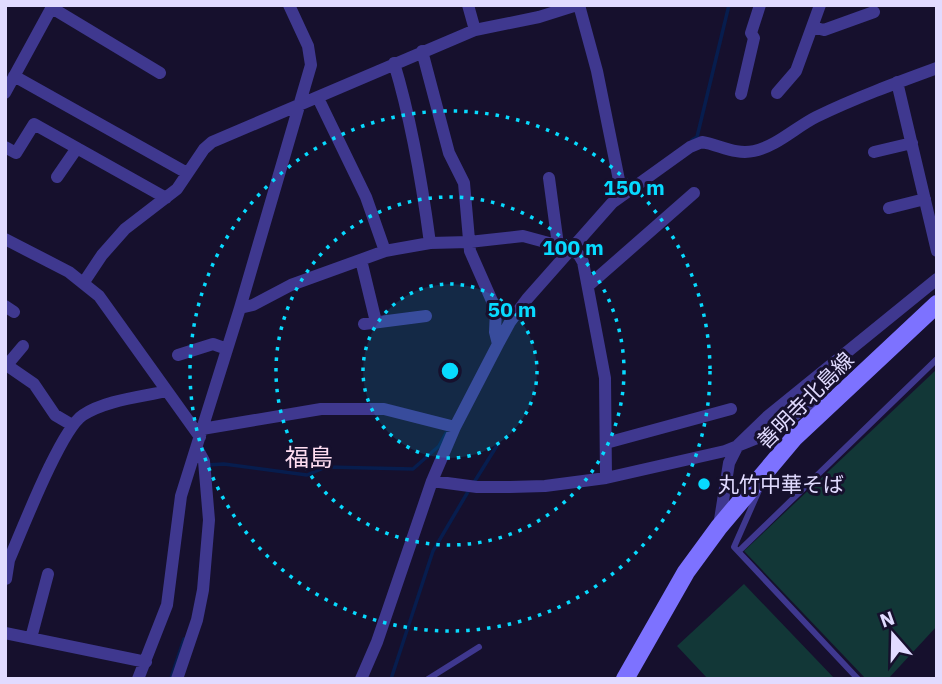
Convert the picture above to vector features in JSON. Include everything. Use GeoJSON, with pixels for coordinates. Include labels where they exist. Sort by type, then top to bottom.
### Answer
{"type":"FeatureCollection","features":[{"type":"Feature","properties":{"kind":"main road","name":"善明寺北島線"},"geometry":{"type":"LineString","coordinates":[[625,679],[686,572],[719,527],[794,438],[937,304]]}},
{"type":"Feature","properties":{"kind":"street"},"geometry":{"type":"LineString","coordinates":[[138,679],[167,605],[181,496],[240,308],[312,58],[289,5]]}},
{"type":"Feature","properties":{"kind":"street"},"geometry":{"type":"LineString","coordinates":[[468,5],[475,30]]}},
{"type":"Feature","properties":{"kind":"street"},"geometry":{"type":"LineString","coordinates":[[84,282],[102,255],[125,229],[177,189],[204,149],[212,142],[475,30],[538,17],[578,5],[597,71],[622,195]]}},
{"type":"Feature","properties":{"kind":"street"},"geometry":{"type":"LineString","coordinates":[[741,94],[754,38],[751,33],[760,5]]}},
{"type":"Feature","properties":{"kind":"street"},"geometry":{"type":"LineString","coordinates":[[777,93],[796,71],[820,5]]}},
{"type":"Feature","properties":{"kind":"street"},"geometry":{"type":"LineString","coordinates":[[5,93],[53,7],[160,73]]}},
{"type":"Feature","properties":{"kind":"street"},"geometry":{"type":"LineString","coordinates":[[812,27],[824,30],[874,12]]}},
{"type":"Feature","properties":{"kind":"street"},"geometry":{"type":"LineString","coordinates":[[422,51],[449,153],[464,183],[470,251],[496,310],[496,338]]}},
{"type":"Feature","properties":{"kind":"street"},"geometry":{"type":"LineString","coordinates":[[394,63],[403,93],[422,186],[430,243]]}},
{"type":"Feature","properties":{"kind":"street"},"geometry":{"type":"LineString","coordinates":[[361,679],[377,642],[452,426],[496,338],[565,247],[622,195],[691,147],[702,142],[733,152],[754,151],[771,145],[814,118],[937,68]]}},
{"type":"Feature","properties":{"kind":"street"},"geometry":{"type":"LineString","coordinates":[[14,76],[187,173]]}},
{"type":"Feature","properties":{"kind":"street"},"geometry":{"type":"LineString","coordinates":[[897,82],[937,251]]}},
{"type":"Feature","properties":{"kind":"street"},"geometry":{"type":"LineString","coordinates":[[318,98],[366,197],[385,251]]}},
{"type":"Feature","properties":{"kind":"street"},"geometry":{"type":"LineString","coordinates":[[5,147],[16,153],[34,124],[166,198]]}},
{"type":"Feature","properties":{"kind":"street"},"geometry":{"type":"LineString","coordinates":[[874,152],[912,143]]}},
{"type":"Feature","properties":{"kind":"street"},"geometry":{"type":"LineString","coordinates":[[57,177],[77,148]]}},
{"type":"Feature","properties":{"kind":"street"},"geometry":{"type":"LineString","coordinates":[[549,178],[565,247]]}},
{"type":"Feature","properties":{"kind":"street"},"geometry":{"type":"LineString","coordinates":[[588,286],[694,193]]}},
{"type":"Feature","properties":{"kind":"street"},"geometry":{"type":"LineString","coordinates":[[888,208],[925,199]]}},
{"type":"Feature","properties":{"kind":"street"},"geometry":{"type":"LineString","coordinates":[[240,308],[253,305],[291,285],[385,251],[430,243],[523,236],[565,247],[579,255],[583,262],[605,378],[606,478]]}},
{"type":"Feature","properties":{"kind":"street"},"geometry":{"type":"LineString","coordinates":[[5,239],[69,271],[99,296],[200,438],[209,520],[203,590],[197,620],[177,679]]}},
{"type":"Feature","properties":{"kind":"street"},"geometry":{"type":"LineString","coordinates":[[361,260],[370,323],[426,316]]}},
{"type":"Feature","properties":{"kind":"street"},"geometry":{"type":"LineString","coordinates":[[719,527],[729,463],[738,445],[767,418],[937,279]]}},
{"type":"Feature","properties":{"kind":"street"},"geometry":{"type":"LineString","coordinates":[[178,355],[213,344],[227,349]]}},
{"type":"Feature","properties":{"kind":"street"},"geometry":{"type":"LineString","coordinates":[[23,346],[6,365],[34,384],[55,415],[72,425]]}},
{"type":"Feature","properties":{"kind":"street"},"geometry":{"type":"LineString","coordinates":[[6,579],[9,560],[72,425],[96,409],[167,391]]}},
{"type":"Feature","properties":{"kind":"street"},"geometry":{"type":"LineString","coordinates":[[432,481],[472,486],[545,486],[606,478],[724,451],[770,433],[802,410],[828,405]]}},
{"type":"Feature","properties":{"kind":"street"},"geometry":{"type":"LineString","coordinates":[[200,438],[321,409],[384,409],[452,426]]}},
{"type":"Feature","properties":{"kind":"street"},"geometry":{"type":"LineString","coordinates":[[606,443],[731,409]]}},
{"type":"Feature","properties":{"kind":"street"},"geometry":{"type":"LineString","coordinates":[[31,638],[48,574]]}},
{"type":"Feature","properties":{"kind":"street"},"geometry":{"type":"LineString","coordinates":[[5,633],[146,662]]}},
{"type":"Feature","properties":{"kind":"lane"},"geometry":{"type":"LineString","coordinates":[[739,551],[937,359]]}},
{"type":"Feature","properties":{"kind":"lane"},"geometry":{"type":"LineString","coordinates":[[769,467],[734,547],[858,679]]}},
{"type":"Feature","properties":{"kind":"lane"},"geometry":{"type":"LineString","coordinates":[[428,679],[479,647]]}},
{"type":"Feature","properties":{"kind":"green space"},"geometry":{"type":"Polygon","coordinates":[[[937,369],[937,626],[888,679],[866,679],[744,551],[937,369]]]}},
{"type":"Feature","properties":{"kind":"green space"},"geometry":{"type":"Polygon","coordinates":[[[744,584],[835,679],[708,679],[677,646],[744,584]]]}},
{"type":"Feature","properties":{"kind":"waterway"},"geometry":{"type":"LineString","coordinates":[[692,140],[697,137],[729,5]]}},
{"type":"Feature","properties":{"kind":"waterway"},"geometry":{"type":"LineString","coordinates":[[206,465],[224,464],[307,475],[326,467],[413,469],[439,446],[446,433]]}},
{"type":"Feature","properties":{"kind":"waterway"},"geometry":{"type":"LineString","coordinates":[[473,484],[498,444]]}},
{"type":"Feature","properties":{"kind":"waterway"},"geometry":{"type":"LineString","coordinates":[[391,679],[433,551],[469,490]]}},
{"type":"Feature","properties":{"kind":"waterway"},"geometry":{"type":"LineString","coordinates":[[171,678],[184,639]]}},
{"type":"Feature","properties":{"kind":"place","name":"丸竹中華そば"},"geometry":{"type":"Point","coordinates":[704,484]}},
{"type":"Feature","properties":{"kind":"district","name":"福島"},"geometry":{"type":"Point","coordinates":[309,457]}}]}
